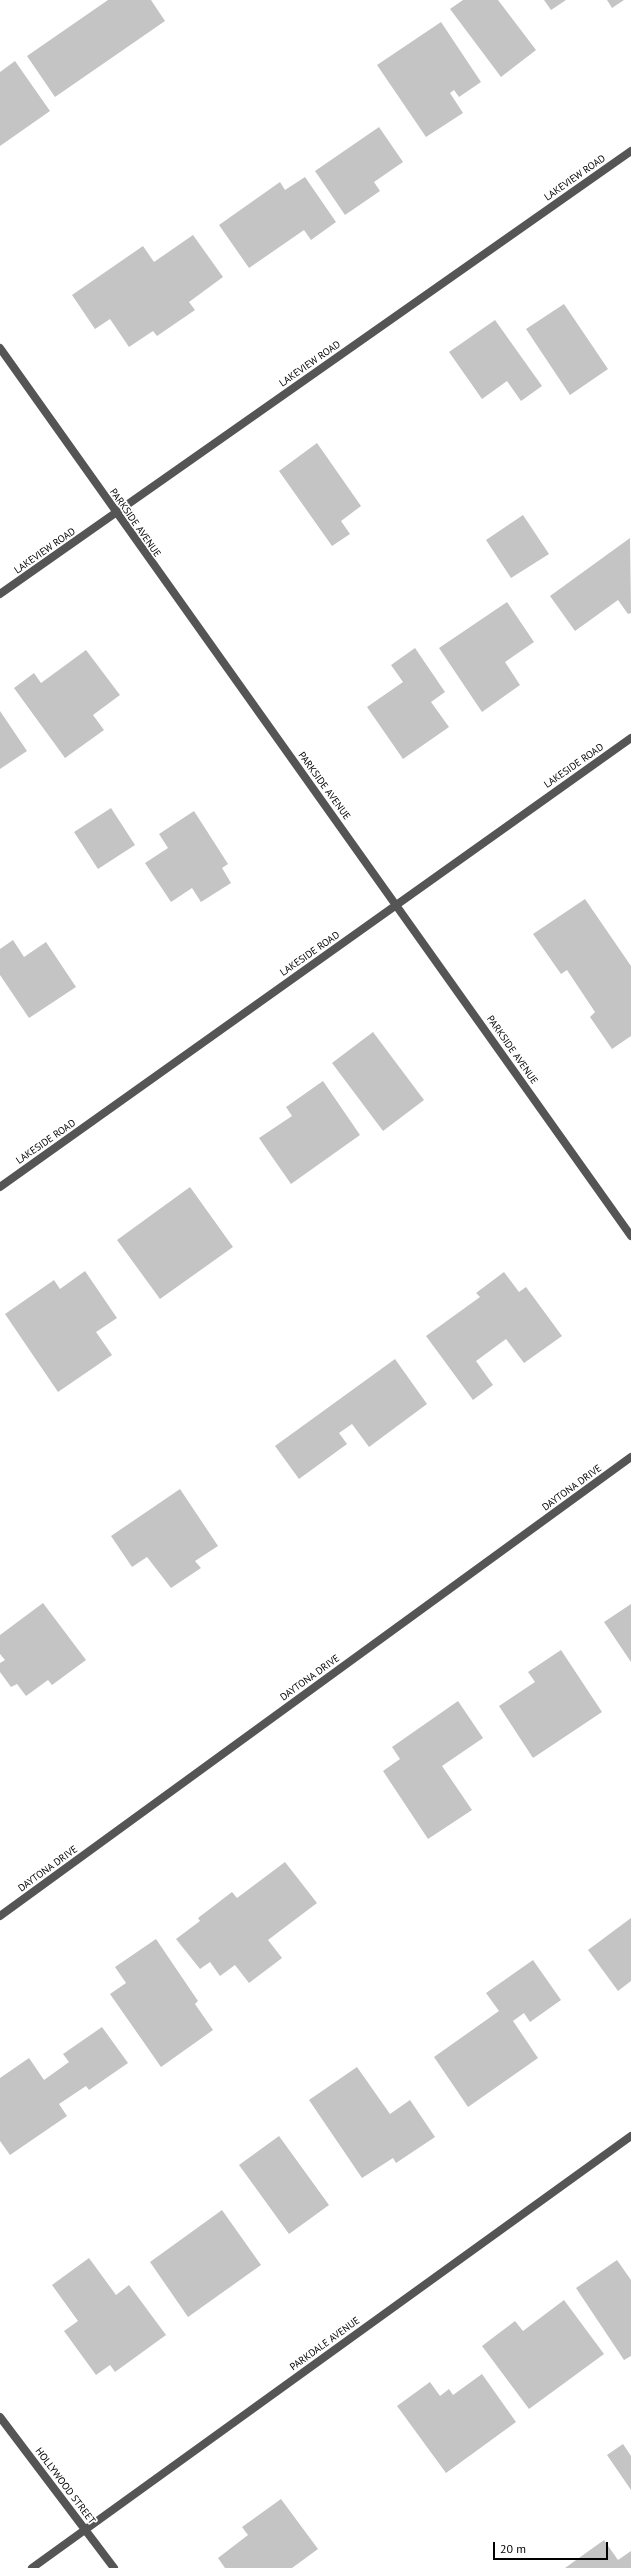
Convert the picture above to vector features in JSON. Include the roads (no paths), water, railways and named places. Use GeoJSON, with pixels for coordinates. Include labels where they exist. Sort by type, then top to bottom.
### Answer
{"type":"FeatureCollection","features":[{"type":"Feature","properties":{"kind":"street","name":"LAKEVIEW ROAD"},"geometry":{"type":"LineString","coordinates":[[0,594],[631,151]]}},
{"type":"Feature","properties":{"kind":"street","name":"PARKSIDE AVENUE"},"geometry":{"type":"LineString","coordinates":[[0,348],[115,513],[396,904],[631,1236]]}},
{"type":"Feature","properties":{"kind":"street","name":"LAKESIDE ROAD"},"geometry":{"type":"LineString","coordinates":[[0,1187],[631,738]]}},
{"type":"Feature","properties":{"kind":"street","name":"DAYTONA DRIVE"},"geometry":{"type":"LineString","coordinates":[[0,1916],[631,1457]]}},
{"type":"Feature","properties":{"kind":"street","name":"PARKDALE AVENUE"},"geometry":{"type":"LineString","coordinates":[[32,2568],[631,2136]]}},
{"type":"Feature","properties":{"kind":"street","name":"HOLLYWOOD STREET"},"geometry":{"type":"LineString","coordinates":[[0,2417],[114,2568]]}}]}
